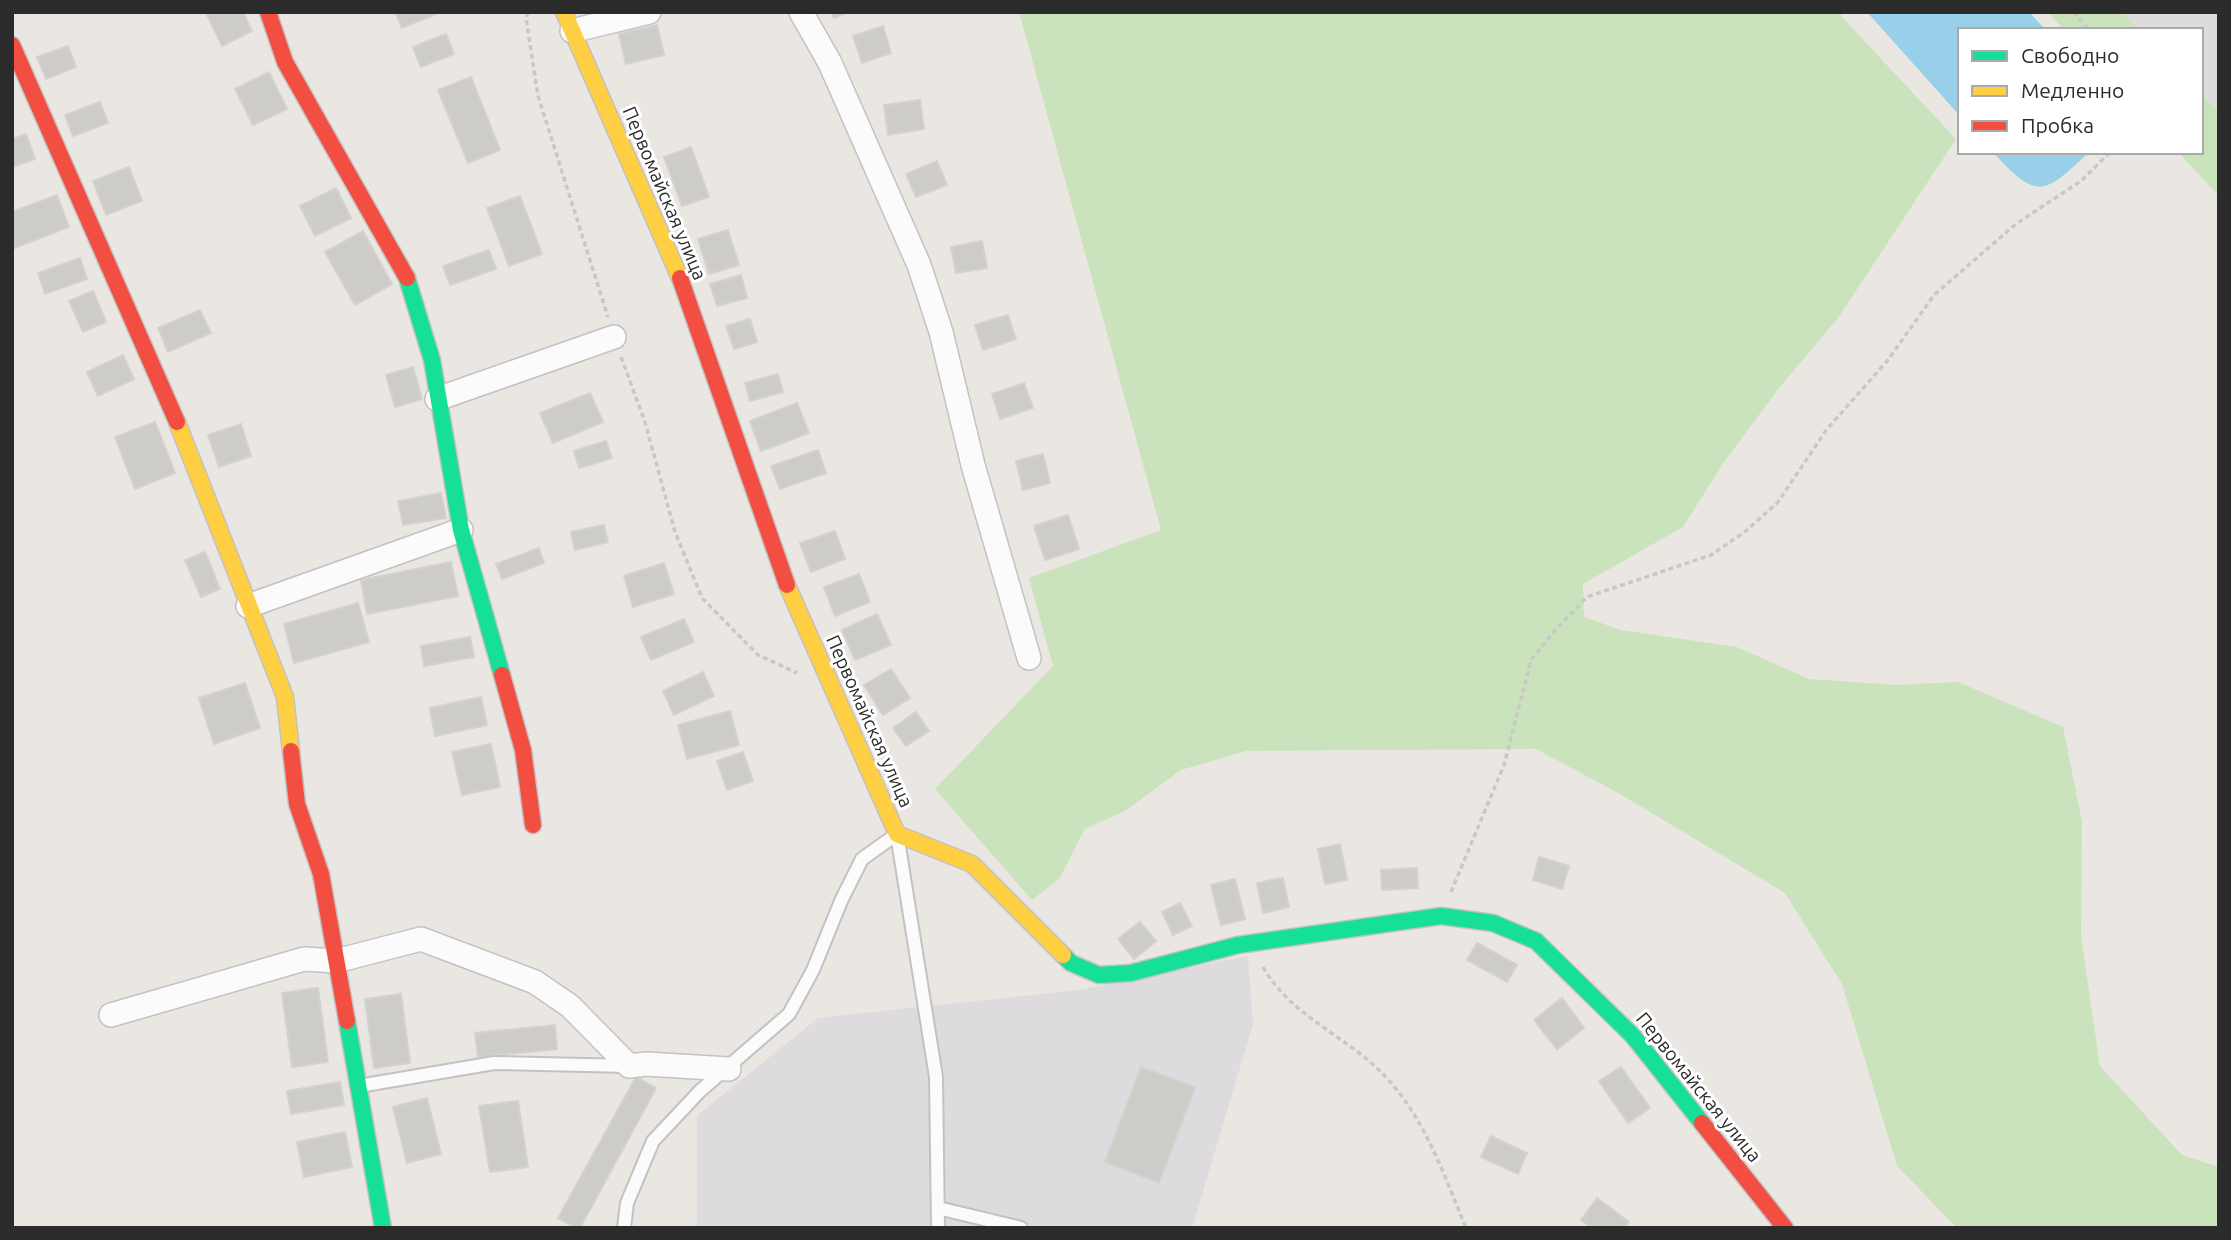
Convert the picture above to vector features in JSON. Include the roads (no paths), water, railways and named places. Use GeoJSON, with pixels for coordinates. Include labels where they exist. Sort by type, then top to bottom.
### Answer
{"type":"FeatureCollection","features":[{"type":"Feature","properties":{"kind":"street"},"geometry":{"type":"LineString","coordinates":[[268,12],[285,62],[406,276],[432,360],[461,530],[523,750],[533,825]]}},
{"type":"Feature","properties":{"kind":"street"},"geometry":{"type":"LineString","coordinates":[[568,22],[649,12]]}},
{"type":"Feature","properties":{"kind":"street"},"geometry":{"type":"LineString","coordinates":[[802,12],[830,63],[919,265],[942,332],[974,465],[1029,658]]}},
{"type":"Feature","properties":{"kind":"street","name":"Первомайская улица"},"geometry":{"type":"LineString","coordinates":[[568,22],[676,266],[792,600],[897,834],[972,864],[1071,963],[1099,975],[1131,973],[1162,963],[1250,944],[1441,916],[1493,923],[1536,942],[1633,1036],[1785,1228]]}},
{"type":"Feature","properties":{"kind":"street"},"geometry":{"type":"LineString","coordinates":[[12,45],[202,480],[285,697],[297,804],[321,874],[383,1228]]}},
{"type":"Feature","properties":{"kind":"street"},"geometry":{"type":"LineString","coordinates":[[437,399],[614,337]]}},
{"type":"Feature","properties":{"kind":"street"},"geometry":{"type":"LineString","coordinates":[[248,606],[461,530]]}},
{"type":"Feature","properties":{"kind":"street"},"geometry":{"type":"LineString","coordinates":[[111,1015],[304,959],[337,961],[421,939],[535,982],[570,1006],[629,1066],[646,1064],[729,1069]]}},
{"type":"Feature","properties":{"kind":"lane"},"geometry":{"type":"LineString","coordinates":[[624,1228],[627,1203],[653,1141],[700,1091],[729,1069],[789,1014],[813,970],[841,901],[862,859],[897,834],[936,1077],[938,1228]]}},
{"type":"Feature","properties":{"kind":"lane"},"geometry":{"type":"LineString","coordinates":[[359,1086],[494,1063],[629,1066]]}},
{"type":"Feature","properties":{"kind":"lane"},"geometry":{"type":"LineString","coordinates":[[938,1208],[1021,1228]]}},
{"type":"Feature","properties":{"kind":"water"},"geometry":{"type":"Polygon","coordinates":[[[1867,12],[2029,12],[2044,28],[1958,28],[1958,114],[1867,12]]]}},
{"type":"Feature","properties":{"kind":"water"},"geometry":{"type":"Polygon","coordinates":[[[1995,154],[2087,154],[2061,177],[2041,186],[2031,185],[2020,179],[1995,154]]]}}]}
